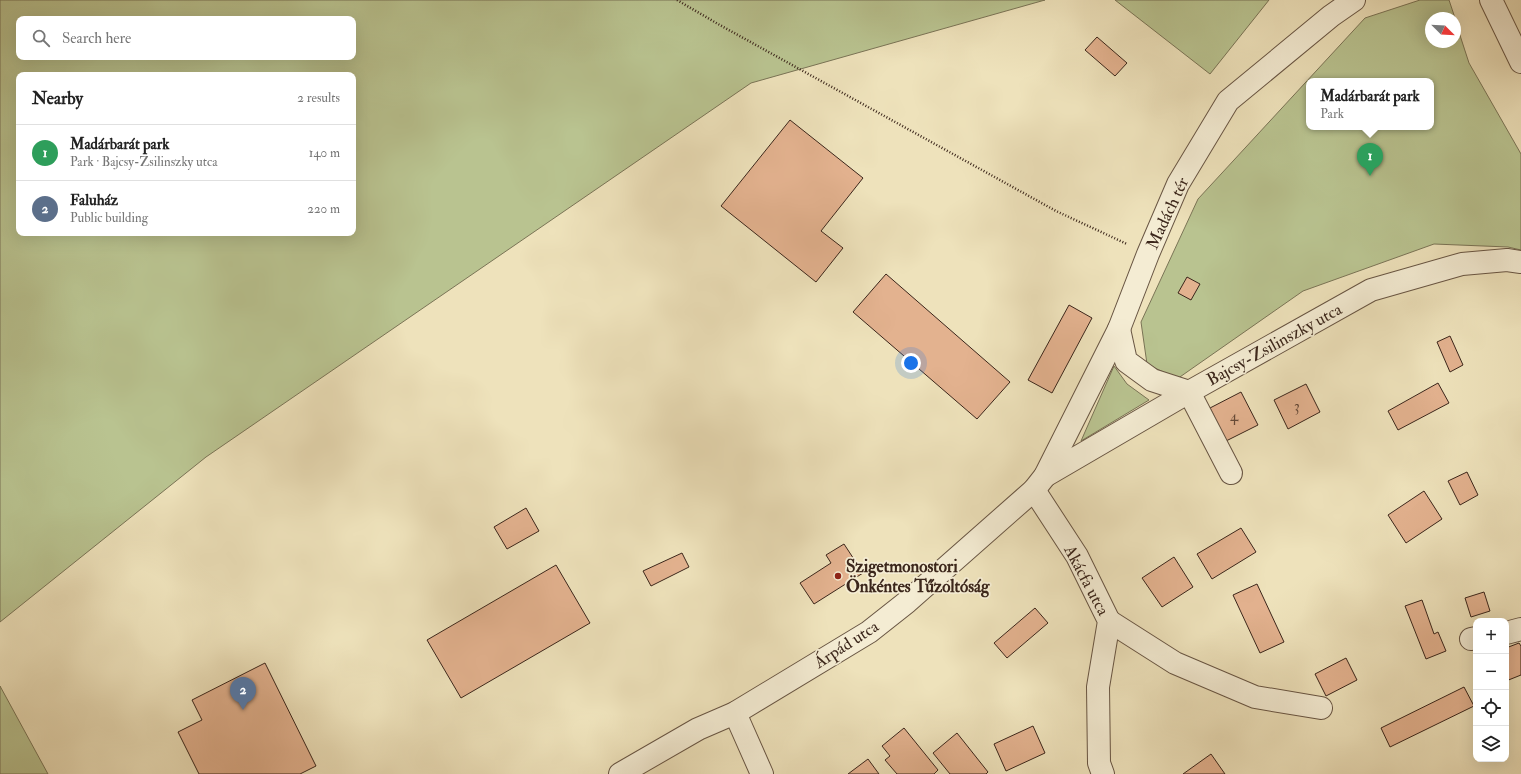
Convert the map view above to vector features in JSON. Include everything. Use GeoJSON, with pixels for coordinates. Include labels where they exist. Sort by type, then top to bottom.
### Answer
{"type":"FeatureCollection","features":[{"type":"Feature","properties":{"kind":"street","name":"Madách tér"},"geometry":{"type":"LineString","coordinates":[[1040,483],[1119,329],[1148,254],[1178,184],[1228,101],[1331,16],[1354,0]]}},
{"type":"Feature","properties":{"kind":"street"},"geometry":{"type":"LineString","coordinates":[[1491,0],[1521,62]]}},
{"type":"Feature","properties":{"kind":"street","name":"Bajcsy-Zsilinszky utca"},"geometry":{"type":"LineString","coordinates":[[1040,483],[1189,392],[1371,290],[1462,264],[1507,260],[1521,262]]}},
{"type":"Feature","properties":{"kind":"street"},"geometry":{"type":"LineString","coordinates":[[1119,329],[1126,362],[1152,380],[1189,392],[1232,473]]}},
{"type":"Feature","properties":{"kind":"street","name":"Akácfa utca"},"geometry":{"type":"LineString","coordinates":[[1040,483],[1109,621],[1098,687],[1100,763],[1103,774]]}},
{"type":"Feature","properties":{"kind":"street","name":"Árpád utca"},"geometry":{"type":"LineString","coordinates":[[620,774],[698,729],[735,713],[869,632],[907,602],[1040,483]]}},
{"type":"Feature","properties":{"kind":"street"},"geometry":{"type":"LineString","coordinates":[[1109,621],[1176,663],[1255,697],[1322,708]]}},
{"type":"Feature","properties":{"kind":"street"},"geometry":{"type":"LineString","coordinates":[[1509,632],[1521,629]]}},
{"type":"Feature","properties":{"kind":"street"},"geometry":{"type":"LineString","coordinates":[[735,713],[762,774]]}},
{"type":"Feature","properties":{"kind":"path"},"geometry":{"type":"LineString","coordinates":[[677,0],[1056,211],[1148,254]]}},
{"type":"Feature","properties":{"kind":"green space"},"geometry":{"type":"Polygon","coordinates":[[[0,0],[1045,0],[751,83],[206,457],[0,622],[0,0]]]}},
{"type":"Feature","properties":{"kind":"green space"},"geometry":{"type":"Polygon","coordinates":[[[1115,0],[1269,0],[1210,74],[1115,0]]]}},
{"type":"Feature","properties":{"kind":"green space"},"geometry":{"type":"Polygon","coordinates":[[[1420,0],[1449,0],[1453,12],[1425,12],[1425,48],[1461,48],[1461,38],[1469,63],[1521,154],[1521,250],[1508,247],[1434,244],[1303,291],[1177,379],[1147,364],[1141,322],[1198,199],[1306,82],[1306,130],[1434,130],[1434,78],[1310,78],[1365,18],[1420,0]]]}},
{"type":"Feature","properties":{"kind":"green space"},"geometry":{"type":"Polygon","coordinates":[[[1114,366],[1127,384],[1149,400],[1081,441],[1114,366]]]}},
{"type":"Feature","properties":{"kind":"green space"},"geometry":{"type":"Polygon","coordinates":[[[0,686],[48,774],[0,774],[0,686]]]}},
{"type":"Feature","properties":{"kind":"building"},"geometry":{"type":"Polygon","coordinates":[[[1097,37],[1127,63],[1115,76],[1085,50],[1097,37]]]}},
{"type":"Feature","properties":{"kind":"building"},"geometry":{"type":"Polygon","coordinates":[[[790,120],[863,178],[821,231],[843,248],[816,282],[721,206],[790,120]]]}},
{"type":"Feature","properties":{"kind":"building"},"geometry":{"type":"Polygon","coordinates":[[[886,274],[1010,382],[977,419],[853,312],[886,274]]]}},
{"type":"Feature","properties":{"kind":"building"},"geometry":{"type":"Polygon","coordinates":[[[1187,277],[1200,284],[1191,300],[1178,293],[1187,277]]]}},
{"type":"Feature","properties":{"kind":"building"},"geometry":{"type":"Polygon","coordinates":[[[1069,305],[1092,318],[1052,393],[1028,380],[1069,305]]]}},
{"type":"Feature","properties":{"kind":"building"},"geometry":{"type":"Polygon","coordinates":[[[1450,336],[1463,365],[1450,372],[1437,342],[1450,336]]]}},
{"type":"Feature","properties":{"kind":"building"},"geometry":{"type":"Polygon","coordinates":[[[1438,383],[1449,403],[1398,430],[1388,411],[1438,383]]]}},
{"type":"Feature","properties":{"kind":"building"},"geometry":{"type":"Polygon","coordinates":[[[1306,384],[1320,412],[1288,429],[1274,400],[1306,384]]]}},
{"type":"Feature","properties":{"kind":"building"},"geometry":{"type":"Polygon","coordinates":[[[1241,392],[1258,425],[1226,441],[1210,408],[1241,392]]]}},
{"type":"Feature","properties":{"kind":"building"},"geometry":{"type":"Polygon","coordinates":[[[1467,472],[1478,495],[1460,505],[1448,481],[1467,472]]]}},
{"type":"Feature","properties":{"kind":"building"},"geometry":{"type":"Polygon","coordinates":[[[1424,491],[1442,519],[1406,543],[1388,515],[1424,491]]]}},
{"type":"Feature","properties":{"kind":"building"},"geometry":{"type":"Polygon","coordinates":[[[526,508],[539,531],[507,549],[494,527],[526,508]]]}},
{"type":"Feature","properties":{"kind":"building"},"geometry":{"type":"Polygon","coordinates":[[[1241,528],[1256,552],[1212,579],[1197,554],[1241,528]]]}},
{"type":"Feature","properties":{"kind":"building"},"geometry":{"type":"Polygon","coordinates":[[[844,544],[863,573],[814,604],[800,583],[831,563],[826,555],[844,544]]]}},
{"type":"Feature","properties":{"kind":"building"},"geometry":{"type":"Polygon","coordinates":[[[682,553],[689,567],[651,586],[643,571],[682,553]]]}},
{"type":"Feature","properties":{"kind":"building"},"geometry":{"type":"Polygon","coordinates":[[[1174,557],[1193,587],[1162,607],[1142,578],[1174,557]]]}},
{"type":"Feature","properties":{"kind":"building"},"geometry":{"type":"Polygon","coordinates":[[[556,565],[590,623],[461,698],[427,640],[556,565]]]}},
{"type":"Feature","properties":{"kind":"building"},"geometry":{"type":"Polygon","coordinates":[[[1257,584],[1284,642],[1260,653],[1233,595],[1257,584]]]}},
{"type":"Feature","properties":{"kind":"building"},"geometry":{"type":"Polygon","coordinates":[[[1484,592],[1490,611],[1471,617],[1465,598],[1484,592]]]}},
{"type":"Feature","properties":{"kind":"building"},"geometry":{"type":"Polygon","coordinates":[[[1422,600],[1434,634],[1438,632],[1446,651],[1426,659],[1405,606],[1422,600]]]}},
{"type":"Feature","properties":{"kind":"building"},"geometry":{"type":"Polygon","coordinates":[[[1035,608],[1048,623],[1007,658],[994,643],[1035,608]]]}},
{"type":"Feature","properties":{"kind":"building"},"geometry":{"type":"Polygon","coordinates":[[[1519,643],[1521,646],[1521,675],[1509,680],[1509,654],[1509,647],[1519,643]]]}},
{"type":"Feature","properties":{"kind":"building"},"geometry":{"type":"Polygon","coordinates":[[[1346,658],[1357,680],[1326,696],[1315,674],[1346,658]]]}},
{"type":"Feature","properties":{"kind":"building"},"geometry":{"type":"Polygon","coordinates":[[[265,663],[316,766],[300,774],[199,774],[178,732],[202,720],[192,700],[265,663]]]}},
{"type":"Feature","properties":{"kind":"building"},"geometry":{"type":"Polygon","coordinates":[[[1464,687],[1473,704],[1473,706],[1390,747],[1381,728],[1464,687]]]}},
{"type":"Feature","properties":{"kind":"building"},"geometry":{"type":"Polygon","coordinates":[[[1033,726],[1045,753],[1006,771],[994,744],[1033,726]]]}},
{"type":"Feature","properties":{"kind":"building"},"geometry":{"type":"Polygon","coordinates":[[[904,728],[938,770],[934,774],[897,774],[885,760],[890,756],[882,746],[904,728]]]}},
{"type":"Feature","properties":{"kind":"building"},"geometry":{"type":"Polygon","coordinates":[[[957,733],[988,772],[986,774],[950,774],[933,753],[957,733]]]}},
{"type":"Feature","properties":{"kind":"building"},"geometry":{"type":"Polygon","coordinates":[[[1211,754],[1225,774],[1183,774],[1211,754]]]}},
{"type":"Feature","properties":{"kind":"building"},"geometry":{"type":"Polygon","coordinates":[[[868,759],[879,774],[848,774],[868,759]]]}},
{"type":"Feature","properties":{"kind":"place","name":"Madárbarát park"},"geometry":{"type":"Point","coordinates":[1370,176]}},
{"type":"Feature","properties":{"kind":"place","name":"Szigetmonostori Önkéntes Tűzoltóság"},"geometry":{"type":"Point","coordinates":[838,576]}},
{"type":"Feature","properties":{"kind":"place","name":"Faluház"},"geometry":{"type":"Point","coordinates":[243,710]}}]}
